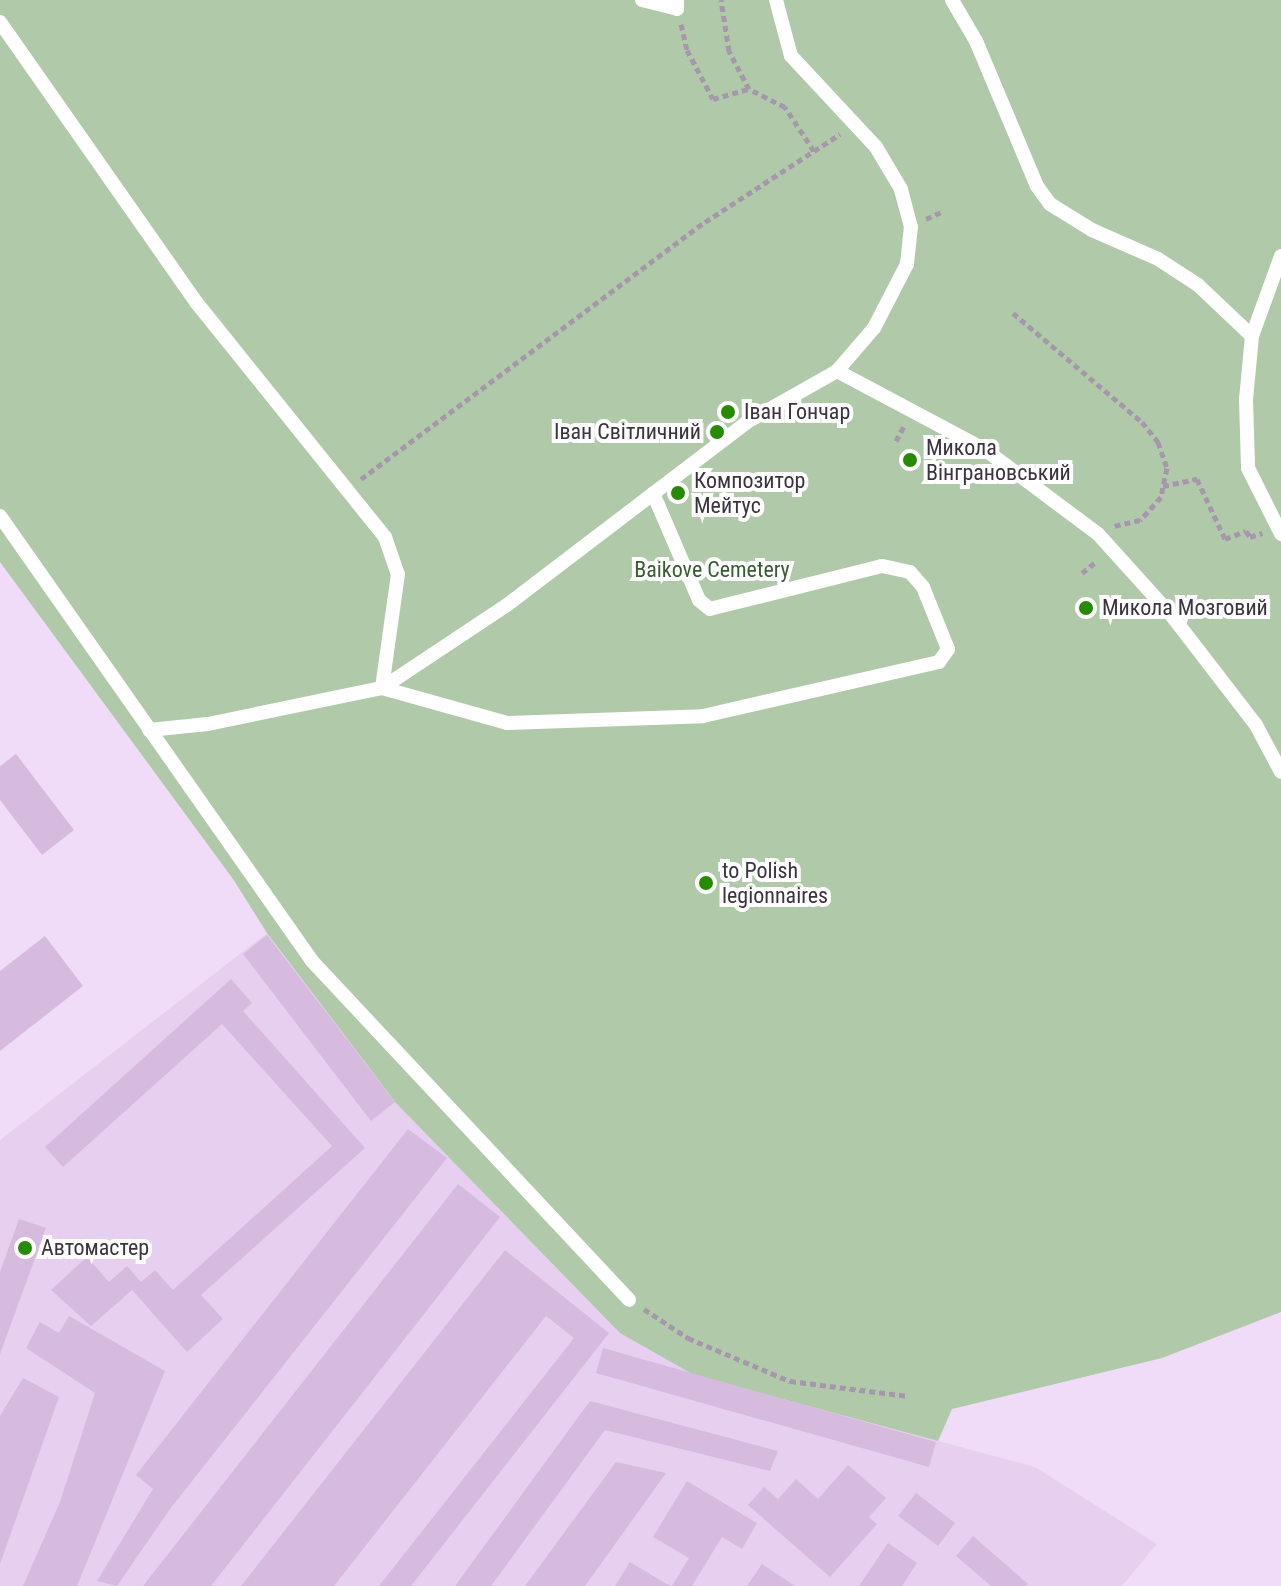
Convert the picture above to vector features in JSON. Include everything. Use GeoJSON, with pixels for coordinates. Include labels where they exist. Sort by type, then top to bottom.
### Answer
{"type":"FeatureCollection","features":[{"type":"Feature","properties":{"kind":"lane"},"geometry":{"type":"LineString","coordinates":[[642,0],[677,4]]}},
{"type":"Feature","properties":{"kind":"lane"},"geometry":{"type":"LineString","coordinates":[[149,730],[208,724],[382,688],[507,605],[747,422],[837,371],[881,315],[907,264],[911,227],[901,189],[855,123],[791,56],[776,0]]}},
{"type":"Feature","properties":{"kind":"lane"},"geometry":{"type":"LineString","coordinates":[[952,0],[976,41],[1037,186],[1050,204],[1092,230],[1158,259],[1198,285],[1252,336]]}},
{"type":"Feature","properties":{"kind":"lane"},"geometry":{"type":"LineString","coordinates":[[0,22],[196,302],[385,537],[398,574],[382,688]]}},
{"type":"Feature","properties":{"kind":"lane"},"geometry":{"type":"LineString","coordinates":[[1281,256],[1252,336],[1246,399],[1248,468],[1281,534]]}},
{"type":"Feature","properties":{"kind":"lane"},"geometry":{"type":"LineString","coordinates":[[837,371],[984,449],[1113,548],[1172,616],[1256,725],[1281,772]]}},
{"type":"Feature","properties":{"kind":"lane"},"geometry":{"type":"LineString","coordinates":[[382,688],[507,723],[703,716],[939,662],[948,649],[923,587],[910,572],[882,566],[710,609],[699,600],[653,493]]}},
{"type":"Feature","properties":{"kind":"lane"},"geometry":{"type":"LineString","coordinates":[[0,516],[312,961],[629,1300]]}},
{"type":"Feature","properties":{"kind":"path"},"geometry":{"type":"LineString","coordinates":[[721,0],[729,51],[749,89],[785,107],[814,151]]}},
{"type":"Feature","properties":{"kind":"path"},"geometry":{"type":"LineString","coordinates":[[677,4],[687,50],[713,99],[749,89]]}},
{"type":"Feature","properties":{"kind":"path"},"geometry":{"type":"LineString","coordinates":[[347,489],[705,222],[855,123]]}},
{"type":"Feature","properties":{"kind":"path"},"geometry":{"type":"LineString","coordinates":[[1013,313],[1142,422],[1163,455],[1161,497],[1140,520],[1108,527],[1076,518]]}},
{"type":"Feature","properties":{"kind":"path"},"geometry":{"type":"LineString","coordinates":[[1163,486],[1197,479],[1225,539],[1246,531],[1250,537],[1260,534]]}},
{"type":"Feature","properties":{"kind":"path"},"geometry":{"type":"LineString","coordinates":[[629,1300],[688,1338],[790,1381],[908,1396]]}},
{"type":"Feature","properties":{"kind":"shaded area"},"geometry":{"type":"Polygon","coordinates":[[[267,933],[396,1103],[694,1375],[1035,1467],[1157,1544],[1122,1586],[0,1586],[0,1140],[267,933]]]}},
{"type":"Feature","properties":{"kind":"green space","name":"Baikove Cemetery"},"geometry":{"type":"Polygon","coordinates":[[[0,0],[1281,0],[1281,1312],[1162,1358],[952,1409],[938,1441],[694,1375],[620,1333],[396,1103],[267,933],[233,879],[0,562],[0,0]]]}},
{"type":"Feature","properties":{"kind":"building"},"geometry":{"type":"Polygon","coordinates":[[[16,754],[74,830],[42,855],[0,800],[0,766],[16,754]]]}},
{"type":"Feature","properties":{"kind":"building"},"geometry":{"type":"Polygon","coordinates":[[[267,935],[395,1102],[371,1121],[243,954],[267,935]]]}},
{"type":"Feature","properties":{"kind":"building"},"geometry":{"type":"Polygon","coordinates":[[[45,936],[83,986],[0,1051],[0,971],[45,936]]]}},
{"type":"Feature","properties":{"kind":"building"},"geometry":{"type":"Polygon","coordinates":[[[231,979],[252,1003],[243,1011],[365,1148],[201,1295],[223,1319],[187,1352],[132,1290],[91,1326],[51,1290],[87,1257],[109,1282],[127,1266],[141,1282],[155,1270],[173,1290],[332,1146],[222,1024],[63,1167],[45,1147],[231,979]]]}},
{"type":"Feature","properties":{"kind":"building"},"geometry":{"type":"Polygon","coordinates":[[[408,1129],[447,1158],[170,1509],[117,1586],[97,1581],[153,1489],[136,1475],[408,1129]]]}},
{"type":"Feature","properties":{"kind":"building"},"geometry":{"type":"Polygon","coordinates":[[[458,1184],[500,1217],[211,1586],[143,1586],[458,1184]]]}},
{"type":"Feature","properties":{"kind":"building"},"geometry":{"type":"Polygon","coordinates":[[[19,1219],[46,1228],[0,1354],[0,1272],[19,1219]]]}},
{"type":"Feature","properties":{"kind":"building"},"geometry":{"type":"Polygon","coordinates":[[[505,1250],[609,1333],[411,1586],[379,1586],[574,1338],[546,1316],[334,1586],[241,1586],[505,1250]]]}},
{"type":"Feature","properties":{"kind":"building"},"geometry":{"type":"Polygon","coordinates":[[[69,1316],[165,1371],[77,1586],[23,1586],[60,1502],[95,1393],[26,1348],[40,1322],[59,1333],[69,1316]]]}},
{"type":"Feature","properties":{"kind":"building"},"geometry":{"type":"Polygon","coordinates":[[[603,1348],[936,1442],[929,1467],[596,1373],[603,1348]]]}},
{"type":"Feature","properties":{"kind":"building"},"geometry":{"type":"Polygon","coordinates":[[[23,1378],[59,1397],[0,1564],[0,1416],[23,1378]]]}},
{"type":"Feature","properties":{"kind":"building"},"geometry":{"type":"Polygon","coordinates":[[[590,1401],[778,1451],[770,1471],[605,1430],[491,1586],[455,1586],[590,1401]]]}},
{"type":"Feature","properties":{"kind":"building"},"geometry":{"type":"Polygon","coordinates":[[[616,1462],[666,1473],[585,1586],[525,1586],[616,1462]]]}},
{"type":"Feature","properties":{"kind":"building"},"geometry":{"type":"Polygon","coordinates":[[[848,1465],[886,1498],[869,1517],[877,1524],[830,1577],[748,1505],[764,1487],[778,1499],[796,1479],[818,1499],[848,1465]]]}},
{"type":"Feature","properties":{"kind":"building"},"geometry":{"type":"Polygon","coordinates":[[[687,1481],[757,1523],[742,1549],[722,1537],[692,1586],[672,1586],[689,1558],[653,1537],[687,1481]]]}},
{"type":"Feature","properties":{"kind":"building"},"geometry":{"type":"Polygon","coordinates":[[[916,1493],[955,1523],[938,1546],[898,1516],[916,1493]]]}},
{"type":"Feature","properties":{"kind":"building"},"geometry":{"type":"Polygon","coordinates":[[[973,1536],[1028,1584],[991,1586],[956,1556],[973,1536]]]}},
{"type":"Feature","properties":{"kind":"building"},"geometry":{"type":"Polygon","coordinates":[[[888,1543],[917,1563],[902,1586],[859,1586],[888,1543]]]}},
{"type":"Feature","properties":{"kind":"building"},"geometry":{"type":"Polygon","coordinates":[[[630,1562],[670,1586],[615,1586],[630,1562]]]}},
{"type":"Feature","properties":{"kind":"building"},"geometry":{"type":"Polygon","coordinates":[[[762,1564],[795,1586],[747,1586],[762,1564]]]}},
{"type":"Feature","properties":{"kind":"place","name":"Іван Гончар"},"geometry":{"type":"Point","coordinates":[728,412]}},
{"type":"Feature","properties":{"kind":"place","name":"Іван Світличний"},"geometry":{"type":"Point","coordinates":[717,432]}},
{"type":"Feature","properties":{"kind":"place","name":"Микола Вінграновський"},"geometry":{"type":"Point","coordinates":[910,460]}},
{"type":"Feature","properties":{"kind":"place","name":"Композитор Мейтус"},"geometry":{"type":"Point","coordinates":[678,493]}},
{"type":"Feature","properties":{"kind":"place","name":"Микола Мозговий"},"geometry":{"type":"Point","coordinates":[1086,608]}},
{"type":"Feature","properties":{"kind":"place","name":"to Polish legionnaires"},"geometry":{"type":"Point","coordinates":[706,883]}},
{"type":"Feature","properties":{"kind":"place","name":"Автомастер"},"geometry":{"type":"Point","coordinates":[25,1248]}}]}
